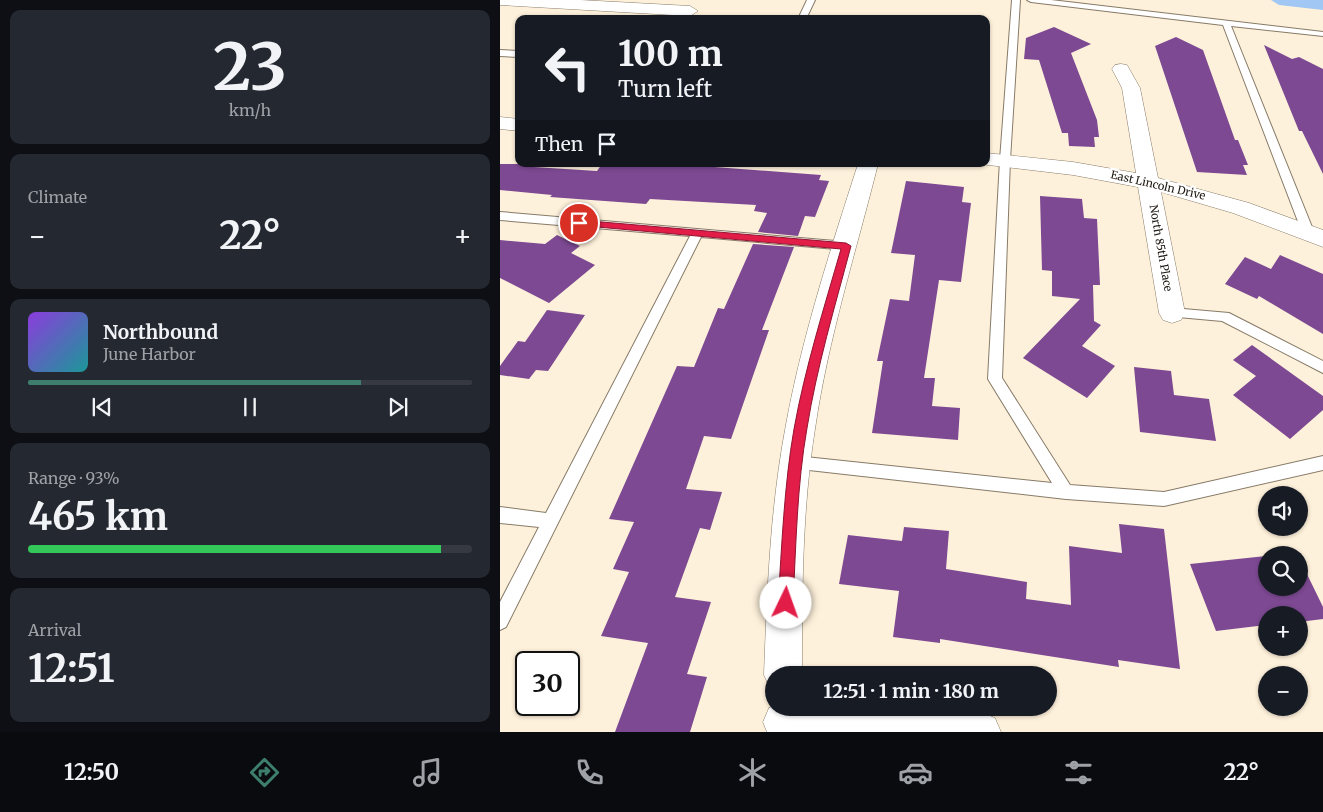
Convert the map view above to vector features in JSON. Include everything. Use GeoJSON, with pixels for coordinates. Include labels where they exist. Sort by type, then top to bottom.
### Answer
{"type":"FeatureCollection","features":[{"type":"Feature","properties":{"kind":"street"},"geometry":{"type":"LineString","coordinates":[[500,0],[690,12]]}},
{"type":"Feature","properties":{"kind":"street","name":"North 85th Place"},"geometry":{"type":"LineString","coordinates":[[1121,69],[1131,88],[1172,313]]}},
{"type":"Feature","properties":{"kind":"street"},"geometry":{"type":"LineString","coordinates":[[500,123],[515,125]]}},
{"type":"Feature","properties":{"kind":"street","name":"East Lincoln Drive"},"geometry":{"type":"LineString","coordinates":[[996,160],[1090,170],[1149,180],[1239,206],[1316,235]]}},
{"type":"Feature","properties":{"kind":"street"},"geometry":{"type":"LineString","coordinates":[[783,666],[790,534],[796,463],[814,363],[867,167]]}},
{"type":"Feature","properties":{"kind":"street"},"geometry":{"type":"LineString","coordinates":[[783,721],[847,719],[910,721],[981,732]]}},
{"type":"Feature","properties":{"kind":"lane"},"geometry":{"type":"LineString","coordinates":[[804,15],[811,0]]}},
{"type":"Feature","properties":{"kind":"lane"},"geometry":{"type":"LineString","coordinates":[[1016,0],[996,160],[995,379],[1066,492]]}},
{"type":"Feature","properties":{"kind":"lane"},"geometry":{"type":"LineString","coordinates":[[1030,0],[1323,34]]}},
{"type":"Feature","properties":{"kind":"lane"},"geometry":{"type":"LineString","coordinates":[[1226,22],[1316,235]]}},
{"type":"Feature","properties":{"kind":"lane"},"geometry":{"type":"LineString","coordinates":[[500,53],[515,54]]}},
{"type":"Feature","properties":{"kind":"lane"},"geometry":{"type":"LineString","coordinates":[[500,216],[846,246]]}},
{"type":"Feature","properties":{"kind":"lane"},"geometry":{"type":"LineString","coordinates":[[500,621],[697,234]]}},
{"type":"Feature","properties":{"kind":"lane"},"geometry":{"type":"LineString","coordinates":[[1172,313],[1224,316],[1323,367]]}},
{"type":"Feature","properties":{"kind":"lane"},"geometry":{"type":"LineString","coordinates":[[796,463],[1066,492],[1164,499],[1323,463]]}},
{"type":"Feature","properties":{"kind":"lane"},"geometry":{"type":"LineString","coordinates":[[500,515],[551,521]]}},
{"type":"Feature","properties":{"kind":"building"},"geometry":{"type":"Polygon","coordinates":[[[1054,27],[1091,44],[1071,53],[1097,120],[1099,137],[1094,137],[1095,147],[1069,146],[1068,133],[1062,133],[1039,60],[1024,59],[1026,38],[1054,27]]]}},
{"type":"Feature","properties":{"kind":"building"},"geometry":{"type":"Polygon","coordinates":[[[1176,37],[1203,50],[1235,140],[1238,140],[1248,165],[1243,165],[1247,175],[1197,172],[1155,46],[1176,37]]]}},
{"type":"Feature","properties":{"kind":"building"},"geometry":{"type":"Polygon","coordinates":[[[1264,45],[1292,59],[1299,57],[1323,69],[1323,174],[1302,131],[1299,131],[1264,45]]]}},
{"type":"Feature","properties":{"kind":"building"},"geometry":{"type":"Polygon","coordinates":[[[500,164],[515,164],[515,167],[597,171],[600,167],[715,167],[821,175],[819,180],[829,181],[815,217],[805,216],[798,236],[758,232],[767,213],[754,211],[756,205],[650,199],[646,204],[550,197],[552,195],[500,190],[500,164]]]}},
{"type":"Feature","properties":{"kind":"building"},"geometry":{"type":"Polygon","coordinates":[[[906,181],[964,187],[962,202],[971,203],[961,282],[939,280],[924,378],[935,378],[932,406],[960,408],[958,440],[872,433],[883,361],[877,361],[890,299],[909,301],[915,255],[891,253],[906,181]]]}},
{"type":"Feature","properties":{"kind":"building"},"geometry":{"type":"Polygon","coordinates":[[[1040,196],[1082,199],[1084,218],[1097,219],[1100,285],[1093,285],[1094,321],[1101,325],[1082,346],[1115,366],[1087,398],[1023,358],[1080,299],[1052,296],[1052,271],[1042,270],[1040,196]]]}},
{"type":"Feature","properties":{"kind":"building"},"geometry":{"type":"Polygon","coordinates":[[[557,235],[580,246],[571,253],[595,265],[549,303],[500,278],[500,240],[545,244],[557,235]]]}},
{"type":"Feature","properties":{"kind":"building"},"geometry":{"type":"Polygon","coordinates":[[[753,244],[794,247],[762,330],[769,330],[731,439],[704,436],[686,489],[722,492],[710,530],[700,528],[675,597],[711,602],[687,674],[707,677],[690,732],[615,732],[648,643],[601,636],[629,572],[613,569],[634,522],[609,519],[677,366],[694,367],[718,308],[724,309],[753,244]]]}},
{"type":"Feature","properties":{"kind":"building"},"geometry":{"type":"Polygon","coordinates":[[[1280,255],[1323,274],[1323,334],[1259,296],[1257,299],[1225,284],[1245,257],[1271,269],[1280,255]]]}},
{"type":"Feature","properties":{"kind":"building"},"geometry":{"type":"Polygon","coordinates":[[[547,310],[585,315],[548,371],[536,370],[529,379],[500,375],[500,366],[518,341],[525,342],[547,310]]]}},
{"type":"Feature","properties":{"kind":"building"},"geometry":{"type":"Polygon","coordinates":[[[1252,345],[1323,396],[1323,410],[1290,439],[1233,395],[1256,376],[1233,360],[1252,345]]]}},
{"type":"Feature","properties":{"kind":"building"},"geometry":{"type":"Polygon","coordinates":[[[1134,367],[1171,371],[1174,395],[1209,399],[1216,441],[1140,432],[1134,367]]]}},
{"type":"Feature","properties":{"kind":"building"},"geometry":{"type":"Polygon","coordinates":[[[1119,524],[1164,529],[1180,669],[1118,660],[1119,667],[940,639],[940,643],[893,637],[899,591],[839,584],[848,535],[902,541],[904,527],[949,531],[946,569],[1027,582],[1026,599],[1071,605],[1069,546],[1122,553],[1119,524]]]}},
{"type":"Feature","properties":{"kind":"building"},"geometry":{"type":"Polygon","coordinates":[[[1258,557],[1258,596],[1308,596],[1308,576],[1323,607],[1323,619],[1308,621],[1308,606],[1258,606],[1258,626],[1216,631],[1190,564],[1258,557]]]}},
{"type":"Feature","properties":{"kind":"waterway"},"geometry":{"type":"LineString","coordinates":[[1279,0],[1323,5]]}},
{"type":"Feature","properties":{"kind":"route"},"geometry":{"type":"LineString","coordinates":[[579,223],[846,246],[814,363],[800,429],[792,495],[786,603]]}}]}
